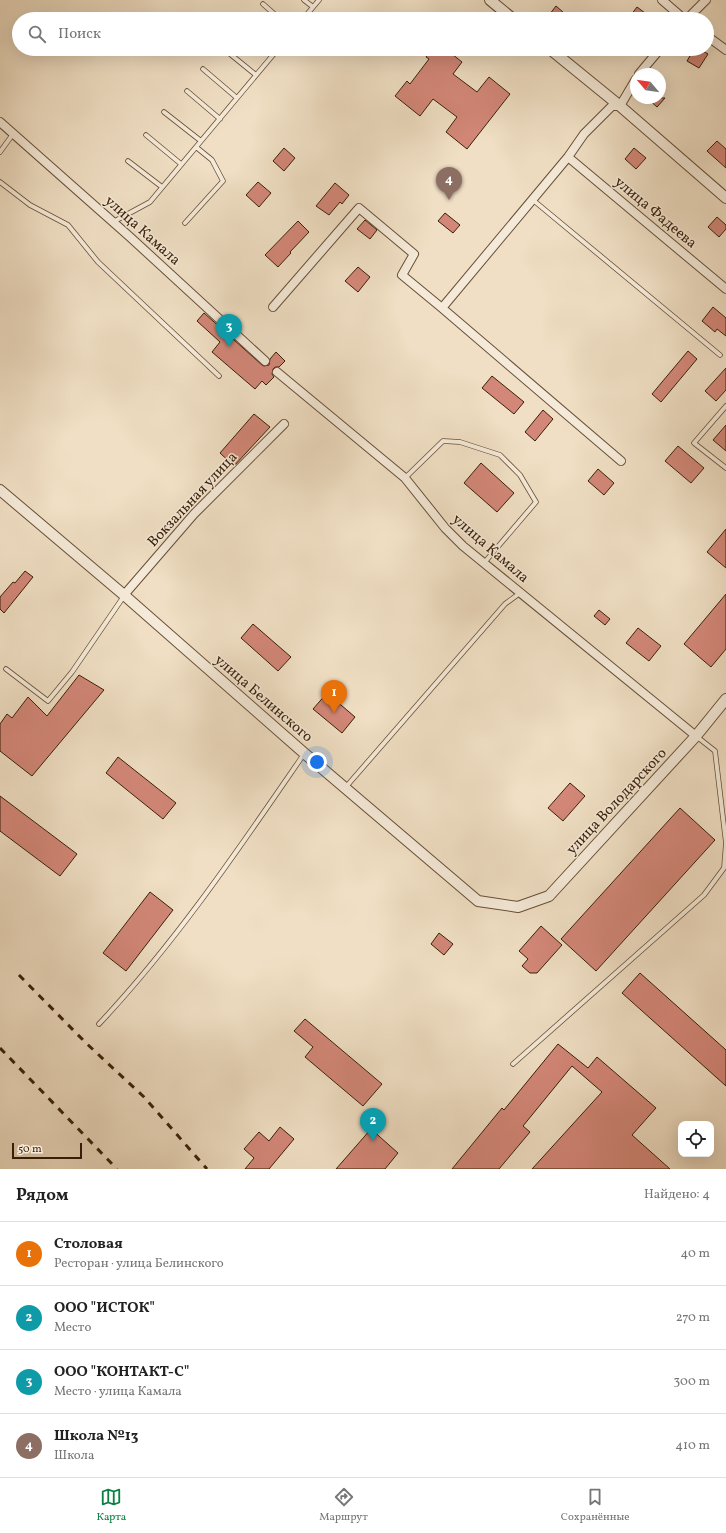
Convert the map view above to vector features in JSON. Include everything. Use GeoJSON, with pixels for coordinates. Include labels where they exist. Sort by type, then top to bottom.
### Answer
{"type":"FeatureCollection","features":[{"type":"Feature","properties":{"kind":"street"},"geometry":{"type":"LineString","coordinates":[[490,0],[505,12]]}},
{"type":"Feature","properties":{"kind":"street"},"geometry":{"type":"LineString","coordinates":[[662,0],[676,12]]}},
{"type":"Feature","properties":{"kind":"street"},"geometry":{"type":"LineString","coordinates":[[694,12],[706,0]]}},
{"type":"Feature","properties":{"kind":"street"},"geometry":{"type":"LineString","coordinates":[[714,41],[726,50]]}},
{"type":"Feature","properties":{"kind":"street"},"geometry":{"type":"LineString","coordinates":[[559,56],[620,106],[726,198]]}},
{"type":"Feature","properties":{"kind":"street"},"geometry":{"type":"LineString","coordinates":[[644,68],[654,56]]}},
{"type":"Feature","properties":{"kind":"street"},"geometry":{"type":"LineString","coordinates":[[620,106],[630,89]]}},
{"type":"Feature","properties":{"kind":"street"},"geometry":{"type":"LineString","coordinates":[[442,308],[568,157],[584,134],[612,106],[620,106]]}},
{"type":"Feature","properties":{"kind":"street","name":"улица Камала"},"geometry":{"type":"LineString","coordinates":[[0,122],[113,222],[265,361]]}},
{"type":"Feature","properties":{"kind":"street","name":"улица Фадеева"},"geometry":{"type":"LineString","coordinates":[[568,157],[726,289]]}},
{"type":"Feature","properties":{"kind":"street"},"geometry":{"type":"LineString","coordinates":[[273,307],[359,208],[414,254],[402,275],[621,461]]}},
{"type":"Feature","properties":{"kind":"street","name":"улица Камала"},"geometry":{"type":"LineString","coordinates":[[277,372],[405,478],[445,528],[463,546],[696,736]]}},
{"type":"Feature","properties":{"kind":"street","name":"Вокзальная улица"},"geometry":{"type":"LineString","coordinates":[[124,596],[194,514],[284,424]]}},
{"type":"Feature","properties":{"kind":"street","name":"улица Белинского"},"geometry":{"type":"LineString","coordinates":[[0,490],[304,753],[478,901],[518,907]]}},
{"type":"Feature","properties":{"kind":"street","name":"улица Володарского"},"geometry":{"type":"LineString","coordinates":[[518,907],[549,896],[696,736],[726,699]]}},
{"type":"Feature","properties":{"kind":"lane"},"geometry":{"type":"LineString","coordinates":[[304,0],[313,8]]}},
{"type":"Feature","properties":{"kind":"lane"},"geometry":{"type":"LineString","coordinates":[[309,12],[319,0]]}},
{"type":"Feature","properties":{"kind":"lane"},"geometry":{"type":"LineString","coordinates":[[263,4],[272,12]]}},
{"type":"Feature","properties":{"kind":"lane"},"geometry":{"type":"LineString","coordinates":[[232,56],[256,76]]}},
{"type":"Feature","properties":{"kind":"lane"},"geometry":{"type":"LineString","coordinates":[[113,222],[150,202],[273,56]]}},
{"type":"Feature","properties":{"kind":"lane"},"geometry":{"type":"LineString","coordinates":[[203,69],[237,98]]}},
{"type":"Feature","properties":{"kind":"lane"},"geometry":{"type":"LineString","coordinates":[[187,91],[220,119]]}},
{"type":"Feature","properties":{"kind":"lane"},"geometry":{"type":"LineString","coordinates":[[164,112],[201,141]]}},
{"type":"Feature","properties":{"kind":"lane"},"geometry":{"type":"LineString","coordinates":[[0,152],[14,134]]}},
{"type":"Feature","properties":{"kind":"lane"},"geometry":{"type":"LineString","coordinates":[[146,135],[181,164]]}},
{"type":"Feature","properties":{"kind":"lane"},"geometry":{"type":"LineString","coordinates":[[185,223],[223,181],[212,160],[196,147]]}},
{"type":"Feature","properties":{"kind":"lane"},"geometry":{"type":"LineString","coordinates":[[128,160],[162,187]]}},
{"type":"Feature","properties":{"kind":"lane"},"geometry":{"type":"LineString","coordinates":[[0,182],[30,205],[68,225],[98,262],[220,376]]}},
{"type":"Feature","properties":{"kind":"lane"},"geometry":{"type":"LineString","coordinates":[[532,200],[720,355]]}},
{"type":"Feature","properties":{"kind":"lane"},"geometry":{"type":"LineString","coordinates":[[726,406],[694,443],[726,468]]}},
{"type":"Feature","properties":{"kind":"lane"},"geometry":{"type":"LineString","coordinates":[[405,478],[443,441],[460,442],[500,456],[520,475],[536,502],[484,563]]}},
{"type":"Feature","properties":{"kind":"lane"},"geometry":{"type":"LineString","coordinates":[[345,788],[505,604],[520,593]]}},
{"type":"Feature","properties":{"kind":"lane"},"geometry":{"type":"LineString","coordinates":[[6,669],[48,702],[72,672],[124,596]]}},
{"type":"Feature","properties":{"kind":"lane"},"geometry":{"type":"LineString","coordinates":[[513,1064],[704,895],[724,868],[726,843],[715,751],[696,736]]}},
{"type":"Feature","properties":{"kind":"lane"},"geometry":{"type":"LineString","coordinates":[[99,1024],[131,990],[204,898],[304,753]]}},
{"type":"Feature","properties":{"kind":"building"},"geometry":{"type":"Polygon","coordinates":[[[556,6],[563,12],[551,12],[556,6]]]}},
{"type":"Feature","properties":{"kind":"building"},"geometry":{"type":"Polygon","coordinates":[[[637,7],[644,12],[633,12],[637,7]]]}},
{"type":"Feature","properties":{"kind":"building"},"geometry":{"type":"Polygon","coordinates":[[[454,56],[462,62],[453,74],[477,92],[489,77],[510,94],[467,149],[446,132],[457,117],[433,99],[420,116],[395,96],[407,81],[410,84],[429,59],[426,57],[454,56]]]}},
{"type":"Feature","properties":{"kind":"building"},"geometry":{"type":"Polygon","coordinates":[[[690,56],[707,56],[699,68],[687,61],[690,56]]]}},
{"type":"Feature","properties":{"kind":"building"},"geometry":{"type":"Polygon","coordinates":[[[717,141],[726,149],[726,168],[707,151],[717,141]]]}},
{"type":"Feature","properties":{"kind":"building"},"geometry":{"type":"Polygon","coordinates":[[[284,148],[295,158],[284,171],[273,161],[284,148]]]}},
{"type":"Feature","properties":{"kind":"building"},"geometry":{"type":"Polygon","coordinates":[[[634,148],[646,158],[636,169],[625,159],[634,148]]]}},
{"type":"Feature","properties":{"kind":"building"},"geometry":{"type":"Polygon","coordinates":[[[258,182],[271,193],[259,207],[246,195],[258,182]]]}},
{"type":"Feature","properties":{"kind":"building"},"geometry":{"type":"Polygon","coordinates":[[[335,183],[349,195],[342,204],[340,202],[329,215],[316,206],[335,183]]]}},
{"type":"Feature","properties":{"kind":"building"},"geometry":{"type":"Polygon","coordinates":[[[445,213],[460,225],[453,233],[438,221],[445,213]]]}},
{"type":"Feature","properties":{"kind":"building"},"geometry":{"type":"Polygon","coordinates":[[[717,217],[726,225],[726,229],[719,237],[708,227],[717,217]]]}},
{"type":"Feature","properties":{"kind":"building"},"geometry":{"type":"Polygon","coordinates":[[[365,220],[377,230],[370,239],[357,229],[365,220]]]}},
{"type":"Feature","properties":{"kind":"building"},"geometry":{"type":"Polygon","coordinates":[[[298,221],[309,232],[278,267],[265,255],[298,221]]]}},
{"type":"Feature","properties":{"kind":"building"},"geometry":{"type":"Polygon","coordinates":[[[358,267],[370,277],[358,292],[345,281],[358,267]]]}},
{"type":"Feature","properties":{"kind":"building"},"geometry":{"type":"Polygon","coordinates":[[[713,307],[726,318],[726,336],[717,329],[715,332],[702,321],[713,307]]]}},
{"type":"Feature","properties":{"kind":"building"},"geometry":{"type":"Polygon","coordinates":[[[204,313],[262,365],[269,365],[270,359],[276,352],[285,361],[279,367],[275,367],[273,369],[272,374],[274,377],[266,385],[262,381],[255,389],[212,352],[220,342],[197,321],[204,313]]]}},
{"type":"Feature","properties":{"kind":"building"},"geometry":{"type":"Polygon","coordinates":[[[688,351],[697,359],[661,402],[652,394],[688,351]]]}},
{"type":"Feature","properties":{"kind":"building"},"geometry":{"type":"Polygon","coordinates":[[[726,368],[726,390],[716,401],[705,391],[726,368]]]}},
{"type":"Feature","properties":{"kind":"building"},"geometry":{"type":"Polygon","coordinates":[[[492,376],[524,402],[514,414],[482,388],[492,376]]]}},
{"type":"Feature","properties":{"kind":"building"},"geometry":{"type":"Polygon","coordinates":[[[543,410],[553,419],[535,441],[525,432],[543,410]]]}},
{"type":"Feature","properties":{"kind":"building"},"geometry":{"type":"Polygon","coordinates":[[[254,414],[270,427],[234,466],[220,453],[254,414]]]}},
{"type":"Feature","properties":{"kind":"building"},"geometry":{"type":"Polygon","coordinates":[[[726,425],[726,451],[713,440],[726,425]]]}},
{"type":"Feature","properties":{"kind":"building"},"geometry":{"type":"Polygon","coordinates":[[[678,446],[704,468],[691,483],[665,461],[678,446]]]}},
{"type":"Feature","properties":{"kind":"building"},"geometry":{"type":"Polygon","coordinates":[[[481,463],[514,493],[497,512],[464,483],[481,463]]]}},
{"type":"Feature","properties":{"kind":"building"},"geometry":{"type":"Polygon","coordinates":[[[598,469],[614,483],[604,495],[588,481],[598,469]]]}},
{"type":"Feature","properties":{"kind":"building"},"geometry":{"type":"Polygon","coordinates":[[[726,529],[726,568],[707,552],[726,529]]]}},
{"type":"Feature","properties":{"kind":"building"},"geometry":{"type":"Polygon","coordinates":[[[25,571],[33,577],[4,613],[0,609],[0,597],[25,571]]]}},
{"type":"Feature","properties":{"kind":"building"},"geometry":{"type":"Polygon","coordinates":[[[726,594],[726,649],[711,667],[684,644],[726,594]]]}},
{"type":"Feature","properties":{"kind":"building"},"geometry":{"type":"Polygon","coordinates":[[[599,610],[610,619],[605,625],[594,616],[599,610]]]}},
{"type":"Feature","properties":{"kind":"building"},"geometry":{"type":"Polygon","coordinates":[[[253,624],[291,657],[278,671],[241,638],[253,624]]]}},
{"type":"Feature","properties":{"kind":"building"},"geometry":{"type":"Polygon","coordinates":[[[638,628],[661,646],[649,661],[626,643],[638,628]]]}},
{"type":"Feature","properties":{"kind":"building"},"geometry":{"type":"Polygon","coordinates":[[[79,675],[104,690],[32,776],[0,751],[0,724],[7,714],[12,718],[28,697],[47,716],[79,675]]]}},
{"type":"Feature","properties":{"kind":"building"},"geometry":{"type":"Polygon","coordinates":[[[327,693],[355,717],[342,733],[313,709],[327,693]]]}},
{"type":"Feature","properties":{"kind":"building"},"geometry":{"type":"Polygon","coordinates":[[[118,757],[176,803],[163,819],[106,773],[118,757]]]}},
{"type":"Feature","properties":{"kind":"building"},"geometry":{"type":"Polygon","coordinates":[[[570,783],[585,796],[563,821],[548,808],[570,783]]]}},
{"type":"Feature","properties":{"kind":"building"},"geometry":{"type":"Polygon","coordinates":[[[0,796],[77,854],[60,876],[0,831],[0,796]]]}},
{"type":"Feature","properties":{"kind":"building"},"geometry":{"type":"Polygon","coordinates":[[[680,808],[715,840],[596,971],[561,939],[680,808]]]}},
{"type":"Feature","properties":{"kind":"building"},"geometry":{"type":"Polygon","coordinates":[[[150,892],[173,910],[126,971],[103,953],[150,892]]]}},
{"type":"Feature","properties":{"kind":"building"},"geometry":{"type":"Polygon","coordinates":[[[541,926],[562,945],[537,973],[530,973],[522,966],[528,959],[519,951],[541,926]]]}},
{"type":"Feature","properties":{"kind":"building"},"geometry":{"type":"Polygon","coordinates":[[[439,933],[453,944],[444,955],[431,944],[439,933]]]}},
{"type":"Feature","properties":{"kind":"building"},"geometry":{"type":"Polygon","coordinates":[[[640,973],[726,1050],[726,1086],[622,993],[640,973]]]}},
{"type":"Feature","properties":{"kind":"building"},"geometry":{"type":"Polygon","coordinates":[[[305,1019],[382,1084],[363,1106],[305,1057],[313,1047],[294,1031],[305,1019]]]}},
{"type":"Feature","properties":{"kind":"building"},"geometry":{"type":"Polygon","coordinates":[[[558,1044],[588,1068],[597,1057],[656,1108],[632,1135],[670,1169],[532,1169],[602,1092],[572,1066],[523,1126],[530,1132],[499,1169],[452,1169],[502,1108],[504,1110],[558,1044]]]}},
{"type":"Feature","properties":{"kind":"building"},"geometry":{"type":"Polygon","coordinates":[[[280,1127],[294,1139],[269,1169],[245,1169],[254,1158],[244,1149],[259,1132],[269,1141],[280,1127]]]}},
{"type":"Feature","properties":{"kind":"building"},"geometry":{"type":"Polygon","coordinates":[[[371,1129],[398,1153],[385,1169],[336,1169],[371,1129]]]}},
{"type":"Feature","properties":{"kind":"railway"},"geometry":{"type":"LineString","coordinates":[[19,975],[86,1043],[144,1097],[207,1169]]}},
{"type":"Feature","properties":{"kind":"railway"},"geometry":{"type":"LineString","coordinates":[[0,1048],[117,1169]]}},
{"type":"Feature","properties":{"kind":"place","name":"Школа №13"},"geometry":{"type":"Point","coordinates":[449,200]}},
{"type":"Feature","properties":{"kind":"place","name":"ООО \"КОНТАКТ-С\""},"geometry":{"type":"Point","coordinates":[229,347]}},
{"type":"Feature","properties":{"kind":"place","name":"Столовая"},"geometry":{"type":"Point","coordinates":[334,713]}},
{"type":"Feature","properties":{"kind":"place","name":"ООО \"ИСТОК\""},"geometry":{"type":"Point","coordinates":[373,1141]}}]}
